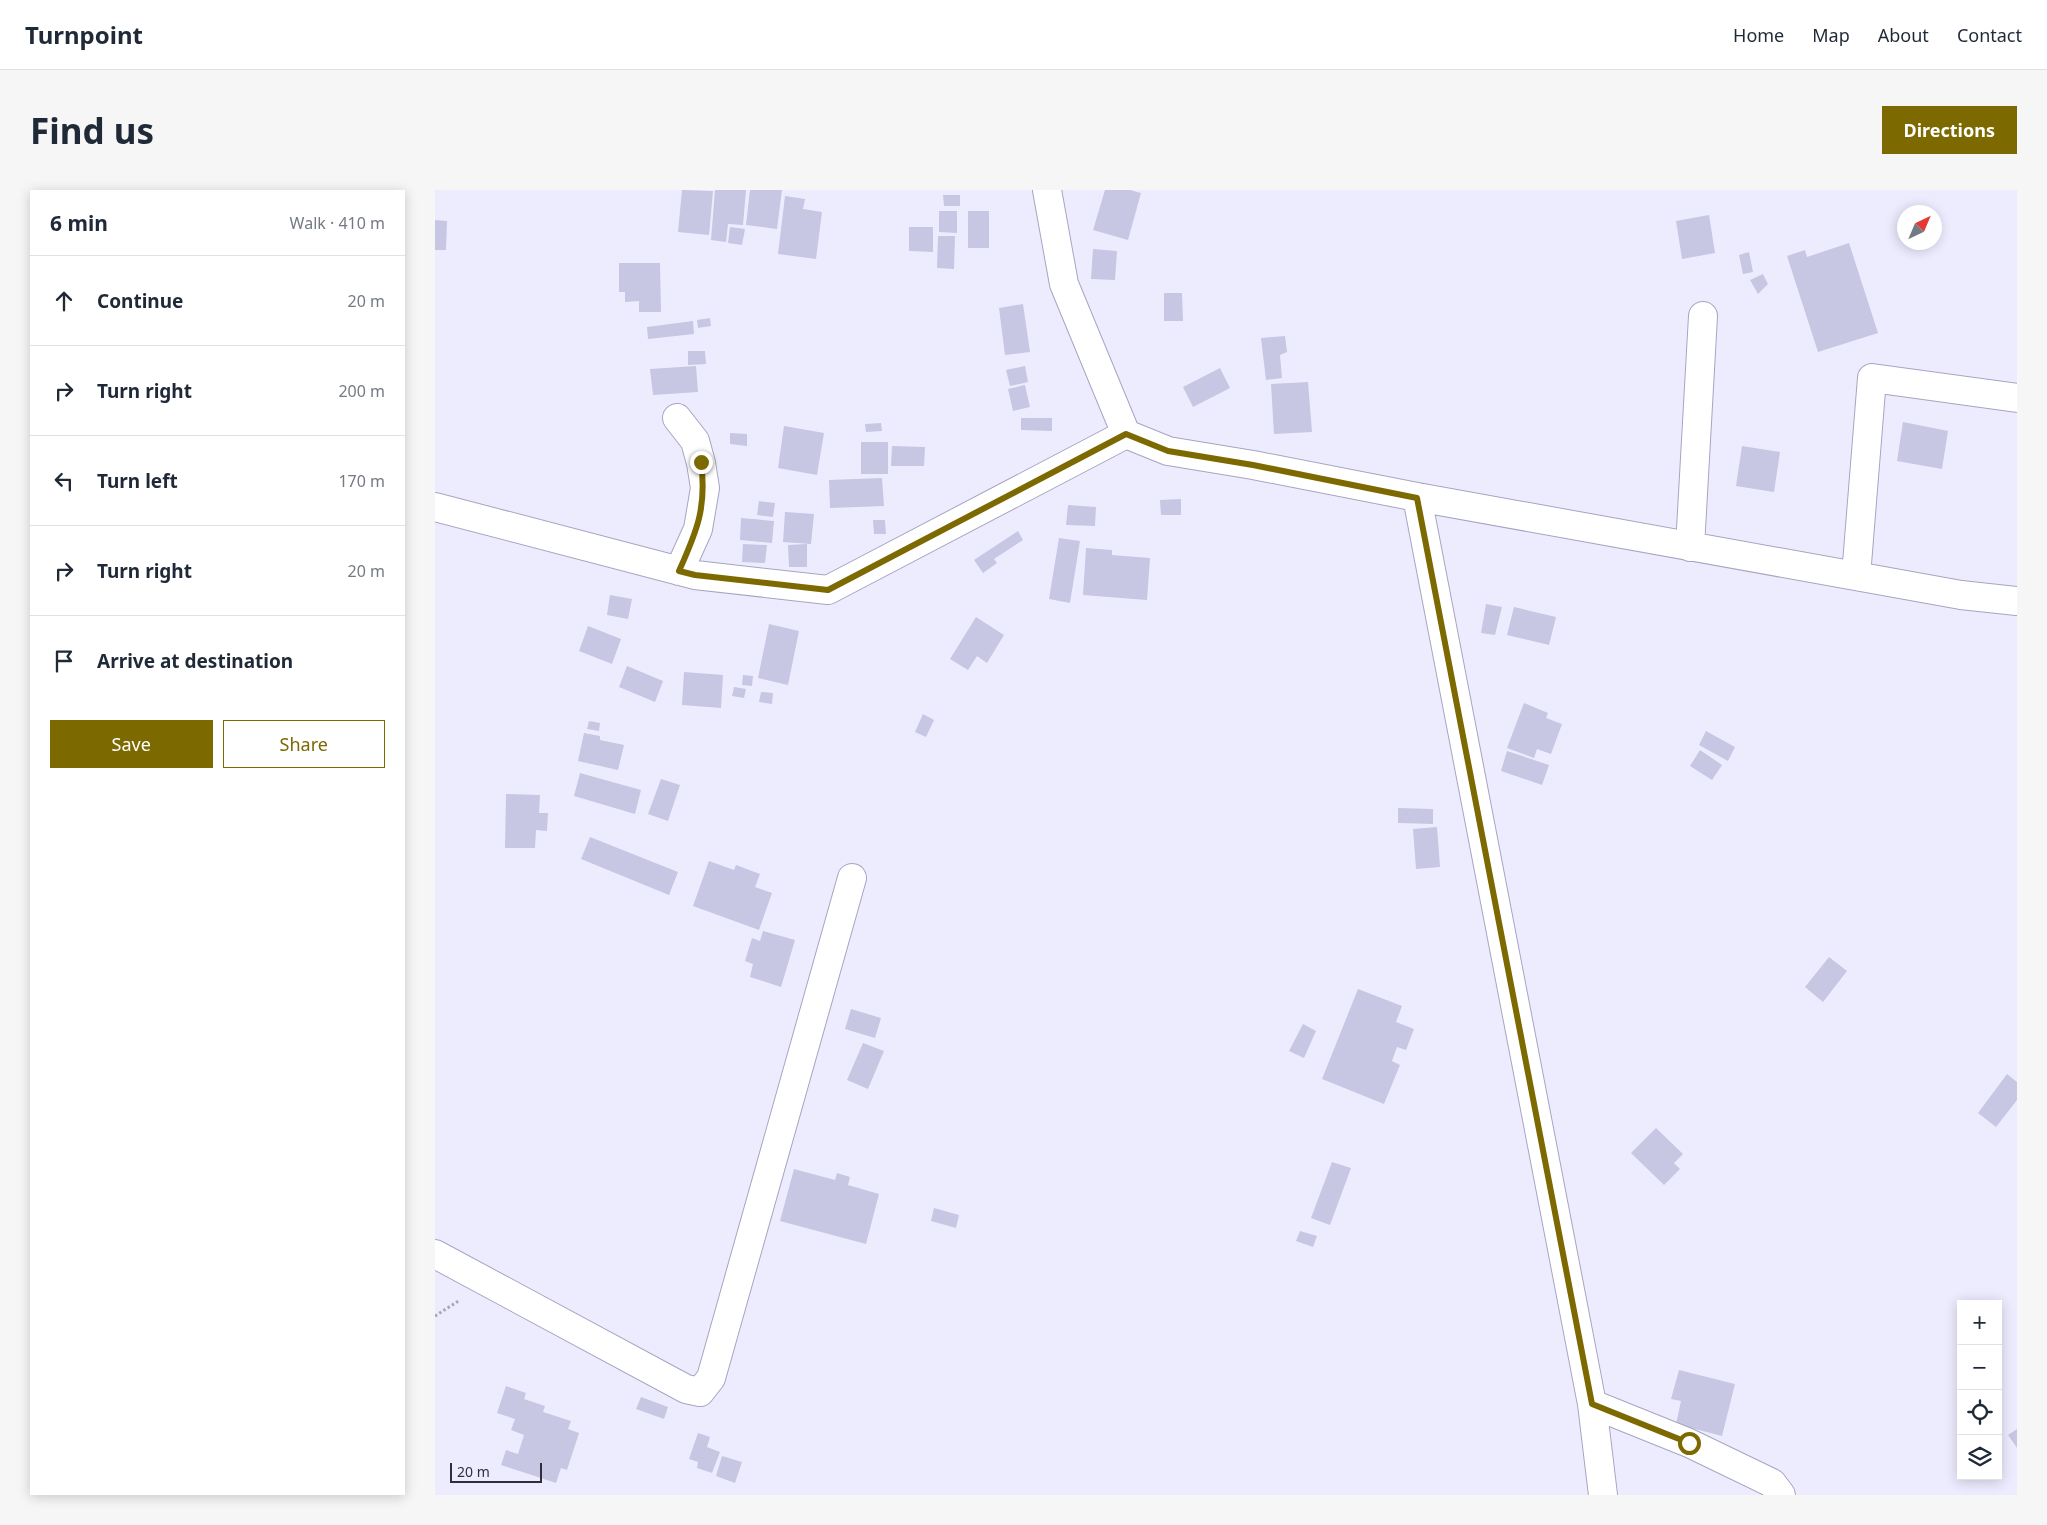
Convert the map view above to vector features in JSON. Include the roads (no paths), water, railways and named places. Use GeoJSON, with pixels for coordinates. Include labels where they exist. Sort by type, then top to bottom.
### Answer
{"type":"FeatureCollection","features":[{"type":"Feature","properties":{"kind":"street"},"geometry":{"type":"LineString","coordinates":[[1047,190],[1064,284],[1126,434],[1168,451],[1253,465],[1417,498],[1961,595],[2017,601]]}},
{"type":"Feature","properties":{"kind":"street"},"geometry":{"type":"LineString","coordinates":[[1691,547],[1703,316]]}},
{"type":"Feature","properties":{"kind":"street"},"geometry":{"type":"LineString","coordinates":[[1856,576],[1872,378],[2017,398]]}},
{"type":"Feature","properties":{"kind":"street"},"geometry":{"type":"LineString","coordinates":[[677,418],[695,441],[705,488],[698,530],[679,571]]}},
{"type":"Feature","properties":{"kind":"street"},"geometry":{"type":"LineString","coordinates":[[435,508],[695,575],[828,590],[1126,434]]}},
{"type":"Feature","properties":{"kind":"street"},"geometry":{"type":"LineString","coordinates":[[1417,498],[1592,1404],[1603,1495]]}},
{"type":"Feature","properties":{"kind":"street"},"geometry":{"type":"LineString","coordinates":[[435,1254],[686,1389],[700,1392],[711,1378],[852,878]]}},
{"type":"Feature","properties":{"kind":"street"},"geometry":{"type":"LineString","coordinates":[[1592,1404],[1689,1443],[1772,1483],[1781,1495]]}}]}
